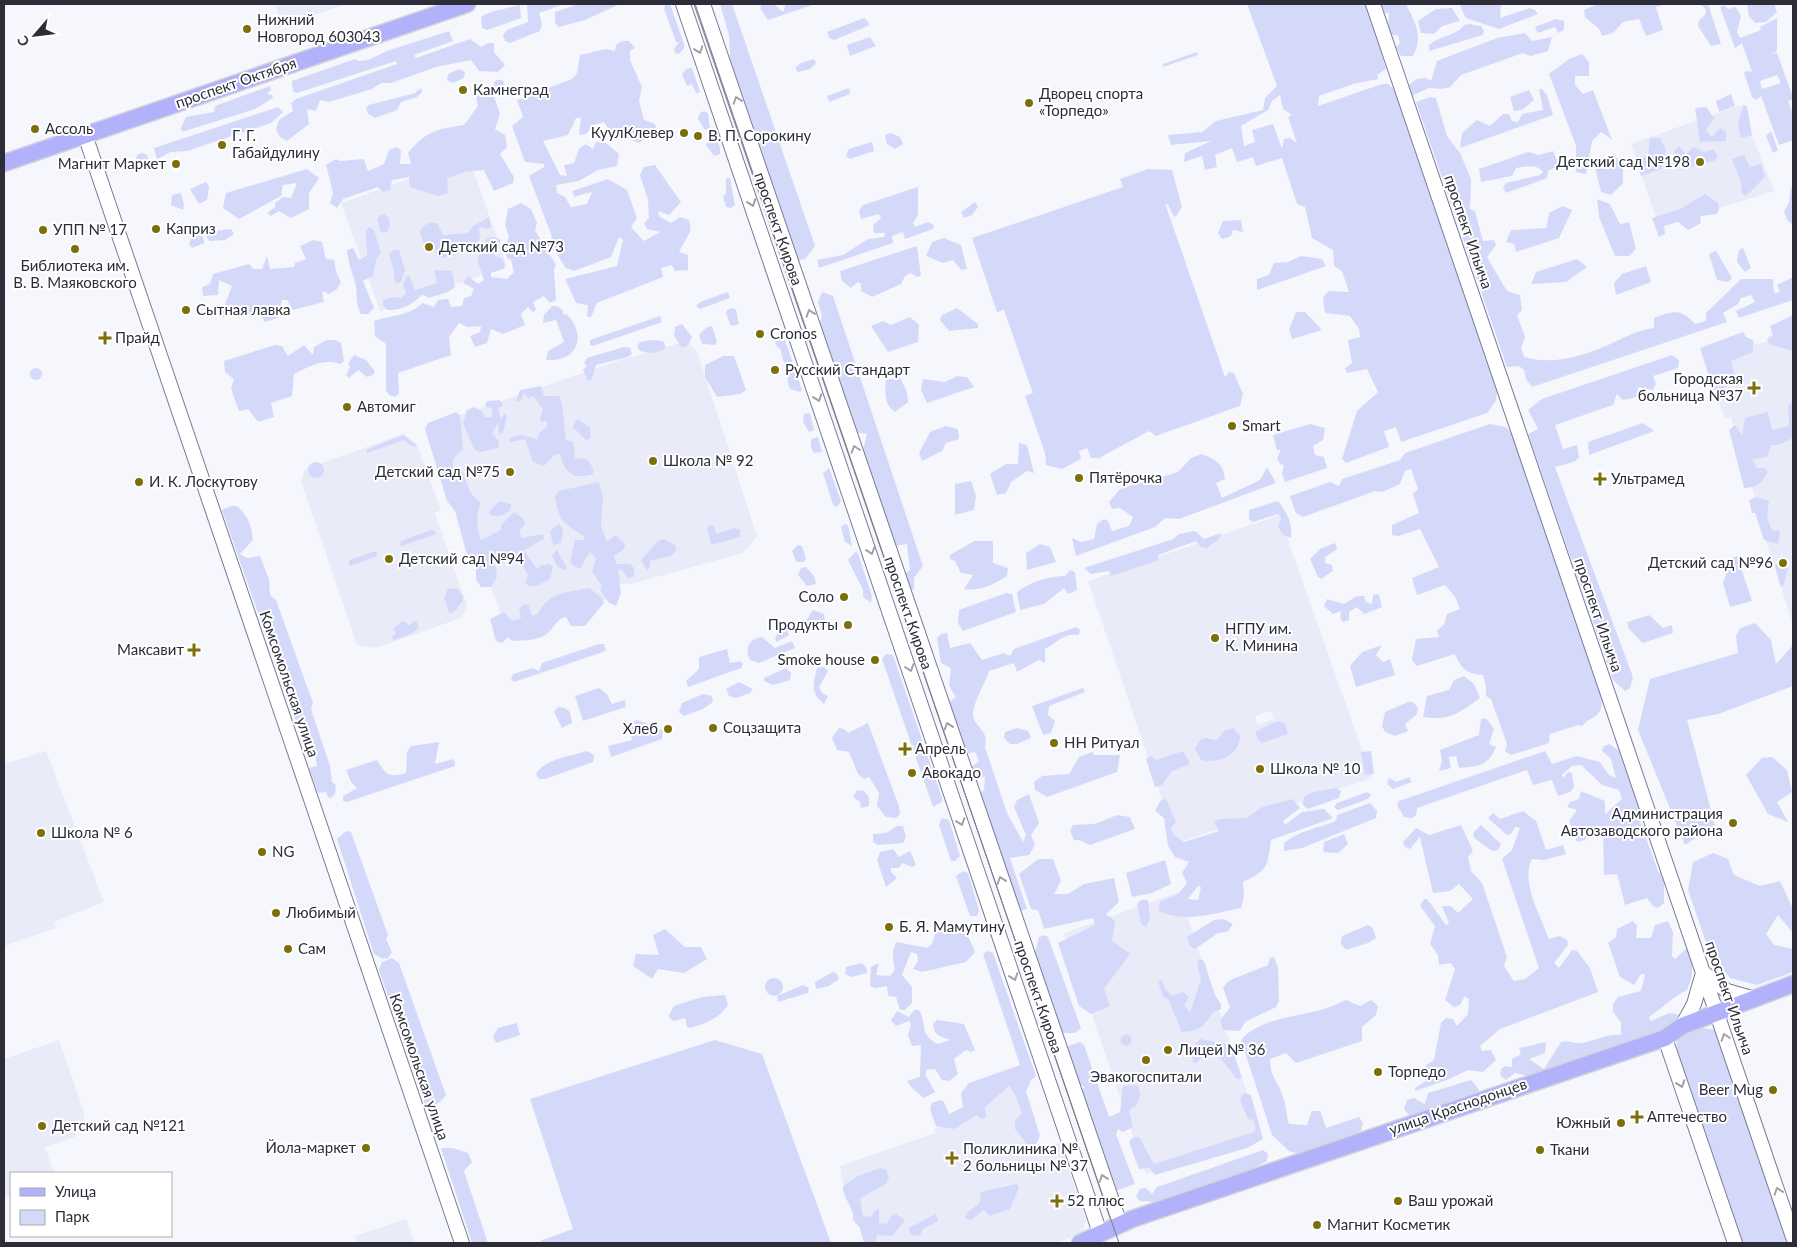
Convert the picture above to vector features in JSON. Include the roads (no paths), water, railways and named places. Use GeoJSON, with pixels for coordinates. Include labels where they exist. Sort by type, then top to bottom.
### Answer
{"type":"FeatureCollection","features":[{"type":"Feature","properties":{"kind":"main road","name":"проспект Октября"},"geometry":{"type":"LineString","coordinates":[[4,162],[467,4]]}},
{"type":"Feature","properties":{"kind":"main road","name":"улица Краснодонцев"},"geometry":{"type":"LineString","coordinates":[[1120,1224],[1664,1038],[1682,1026],[1793,984]]}},
{"type":"Feature","properties":{"kind":"main road"},"geometry":{"type":"LineString","coordinates":[[1080,1243],[1103,1238],[1120,1224]]}},
{"type":"Feature","properties":{"kind":"street","name":"проспект Кирова"},"geometry":{"type":"LineString","coordinates":[[683,4],[1103,1238]]}},
{"type":"Feature","properties":{"kind":"street","name":"проспект Кирова"},"geometry":{"type":"LineString","coordinates":[[703,4],[1120,1224]]}},
{"type":"Feature","properties":{"kind":"street","name":"проспект Ильича"},"geometry":{"type":"LineString","coordinates":[[1373,4],[1793,1237]]}},
{"type":"Feature","properties":{"kind":"street","name":"Комсомольская улица"},"geometry":{"type":"LineString","coordinates":[[85,135],[462,1243]]}},
{"type":"Feature","properties":{"kind":"street"},"geometry":{"type":"LineString","coordinates":[[1682,1026],[1694,1004],[1703,972],[1727,991],[1752,998]]}},
{"type":"Feature","properties":{"kind":"street"},"geometry":{"type":"LineString","coordinates":[[1664,1038],[1735,1243]]}},
{"type":"Feature","properties":{"kind":"tram line"},"geometry":{"type":"LineString","coordinates":[[694,4],[1119,1243]]}},
{"type":"Feature","properties":{"kind":"place","name":"Нижний Новгород 603043"},"geometry":{"type":"Point","coordinates":[247,29]}},
{"type":"Feature","properties":{"kind":"place","name":"Камнеград"},"geometry":{"type":"Point","coordinates":[463,90]}},
{"type":"Feature","properties":{"kind":"place","name":"Дворец спорта «Торпедо»"},"geometry":{"type":"Point","coordinates":[1029,103]}},
{"type":"Feature","properties":{"kind":"place","name":"Ассоль"},"geometry":{"type":"Point","coordinates":[35,129]}},
{"type":"Feature","properties":{"kind":"place","name":"КуулКлевер"},"geometry":{"type":"Point","coordinates":[684,133]}},
{"type":"Feature","properties":{"kind":"place","name":"В. П. Сорокину"},"geometry":{"type":"Point","coordinates":[698,136]}},
{"type":"Feature","properties":{"kind":"place","name":"Г. Г. Габайдулину"},"geometry":{"type":"Point","coordinates":[222,145]}},
{"type":"Feature","properties":{"kind":"place","name":"Детский сад №198"},"geometry":{"type":"Point","coordinates":[1700,162]}},
{"type":"Feature","properties":{"kind":"place","name":"Магнит Маркет"},"geometry":{"type":"Point","coordinates":[176,164]}},
{"type":"Feature","properties":{"kind":"place","name":"Каприз"},"geometry":{"type":"Point","coordinates":[156,229]}},
{"type":"Feature","properties":{"kind":"place","name":"УПП № 17"},"geometry":{"type":"Point","coordinates":[43,230]}},
{"type":"Feature","properties":{"kind":"place","name":"Детский сад №73"},"geometry":{"type":"Point","coordinates":[429,247]}},
{"type":"Feature","properties":{"kind":"place","name":"Библиотека им. В. В. Маяковского"},"geometry":{"type":"Point","coordinates":[75,249]}},
{"type":"Feature","properties":{"kind":"place","name":"Сытная лавка"},"geometry":{"type":"Point","coordinates":[186,310]}},
{"type":"Feature","properties":{"kind":"place","name":"Cronos"},"geometry":{"type":"Point","coordinates":[760,334]}},
{"type":"Feature","properties":{"kind":"place","name":"Прайд"},"geometry":{"type":"Point","coordinates":[105,338]}},
{"type":"Feature","properties":{"kind":"place","name":"Русский Стандарт"},"geometry":{"type":"Point","coordinates":[775,370]}},
{"type":"Feature","properties":{"kind":"place","name":"Городская больница №37"},"geometry":{"type":"Point","coordinates":[1754,388]}},
{"type":"Feature","properties":{"kind":"place","name":"Автомиг"},"geometry":{"type":"Point","coordinates":[347,407]}},
{"type":"Feature","properties":{"kind":"place","name":"Smart"},"geometry":{"type":"Point","coordinates":[1232,426]}},
{"type":"Feature","properties":{"kind":"place","name":"Школа № 92"},"geometry":{"type":"Point","coordinates":[653,461]}},
{"type":"Feature","properties":{"kind":"place","name":"Детский сад №75"},"geometry":{"type":"Point","coordinates":[510,472]}},
{"type":"Feature","properties":{"kind":"place","name":"Пятёрочка"},"geometry":{"type":"Point","coordinates":[1079,478]}},
{"type":"Feature","properties":{"kind":"place","name":"Ультрамед"},"geometry":{"type":"Point","coordinates":[1600,479]}},
{"type":"Feature","properties":{"kind":"place","name":"И. К. Лоскутову"},"geometry":{"type":"Point","coordinates":[139,482]}},
{"type":"Feature","properties":{"kind":"place","name":"Детский сад №94"},"geometry":{"type":"Point","coordinates":[389,559]}},
{"type":"Feature","properties":{"kind":"place","name":"Детский сад №96"},"geometry":{"type":"Point","coordinates":[1783,563]}},
{"type":"Feature","properties":{"kind":"place","name":"Соло"},"geometry":{"type":"Point","coordinates":[844,597]}},
{"type":"Feature","properties":{"kind":"place","name":"Продукты"},"geometry":{"type":"Point","coordinates":[848,625]}},
{"type":"Feature","properties":{"kind":"place","name":"НГПУ им. К. Минина"},"geometry":{"type":"Point","coordinates":[1215,638]}},
{"type":"Feature","properties":{"kind":"place","name":"Максавит"},"geometry":{"type":"Point","coordinates":[194,650]}},
{"type":"Feature","properties":{"kind":"place","name":"Smoke house"},"geometry":{"type":"Point","coordinates":[875,660]}},
{"type":"Feature","properties":{"kind":"place","name":"Соцзащита"},"geometry":{"type":"Point","coordinates":[713,728]}},
{"type":"Feature","properties":{"kind":"place","name":"Хлеб"},"geometry":{"type":"Point","coordinates":[668,729]}},
{"type":"Feature","properties":{"kind":"place","name":"НН Ритуал"},"geometry":{"type":"Point","coordinates":[1054,743]}},
{"type":"Feature","properties":{"kind":"place","name":"Апрель"},"geometry":{"type":"Point","coordinates":[905,749]}},
{"type":"Feature","properties":{"kind":"place","name":"Школа № 10"},"geometry":{"type":"Point","coordinates":[1260,769]}},
{"type":"Feature","properties":{"kind":"place","name":"Авокадо"},"geometry":{"type":"Point","coordinates":[912,773]}},
{"type":"Feature","properties":{"kind":"place","name":"Администрация Автозаводского района"},"geometry":{"type":"Point","coordinates":[1733,823]}},
{"type":"Feature","properties":{"kind":"place","name":"Школа № 6"},"geometry":{"type":"Point","coordinates":[41,833]}},
{"type":"Feature","properties":{"kind":"place","name":"NG"},"geometry":{"type":"Point","coordinates":[262,852]}},
{"type":"Feature","properties":{"kind":"place","name":"Любимый"},"geometry":{"type":"Point","coordinates":[276,913]}},
{"type":"Feature","properties":{"kind":"place","name":"Б. Я. Мамутину"},"geometry":{"type":"Point","coordinates":[889,927]}},
{"type":"Feature","properties":{"kind":"place","name":"Сам"},"geometry":{"type":"Point","coordinates":[288,949]}},
{"type":"Feature","properties":{"kind":"place","name":"Лицей № 36"},"geometry":{"type":"Point","coordinates":[1168,1050]}},
{"type":"Feature","properties":{"kind":"place","name":"Эвакогоспитали"},"geometry":{"type":"Point","coordinates":[1146,1060]}},
{"type":"Feature","properties":{"kind":"place","name":"Торпедо"},"geometry":{"type":"Point","coordinates":[1378,1072]}},
{"type":"Feature","properties":{"kind":"place","name":"Beer Mug"},"geometry":{"type":"Point","coordinates":[1773,1090]}},
{"type":"Feature","properties":{"kind":"place","name":"Аптечество"},"geometry":{"type":"Point","coordinates":[1637,1117]}},
{"type":"Feature","properties":{"kind":"place","name":"Южный"},"geometry":{"type":"Point","coordinates":[1621,1123]}},
{"type":"Feature","properties":{"kind":"place","name":"Детский сад №121"},"geometry":{"type":"Point","coordinates":[42,1126]}},
{"type":"Feature","properties":{"kind":"place","name":"Йола-маркет"},"geometry":{"type":"Point","coordinates":[366,1148]}},
{"type":"Feature","properties":{"kind":"place","name":"Ткани"},"geometry":{"type":"Point","coordinates":[1540,1150]}},
{"type":"Feature","properties":{"kind":"place","name":"Поликлиника № 2 больницы № 37"},"geometry":{"type":"Point","coordinates":[952,1158]}},
{"type":"Feature","properties":{"kind":"place","name":"52 плюс"},"geometry":{"type":"Point","coordinates":[1057,1201]}},
{"type":"Feature","properties":{"kind":"place","name":"Ваш урожай"},"geometry":{"type":"Point","coordinates":[1398,1201]}},
{"type":"Feature","properties":{"kind":"place","name":"Магнит Косметик"},"geometry":{"type":"Point","coordinates":[1317,1225]}}]}
